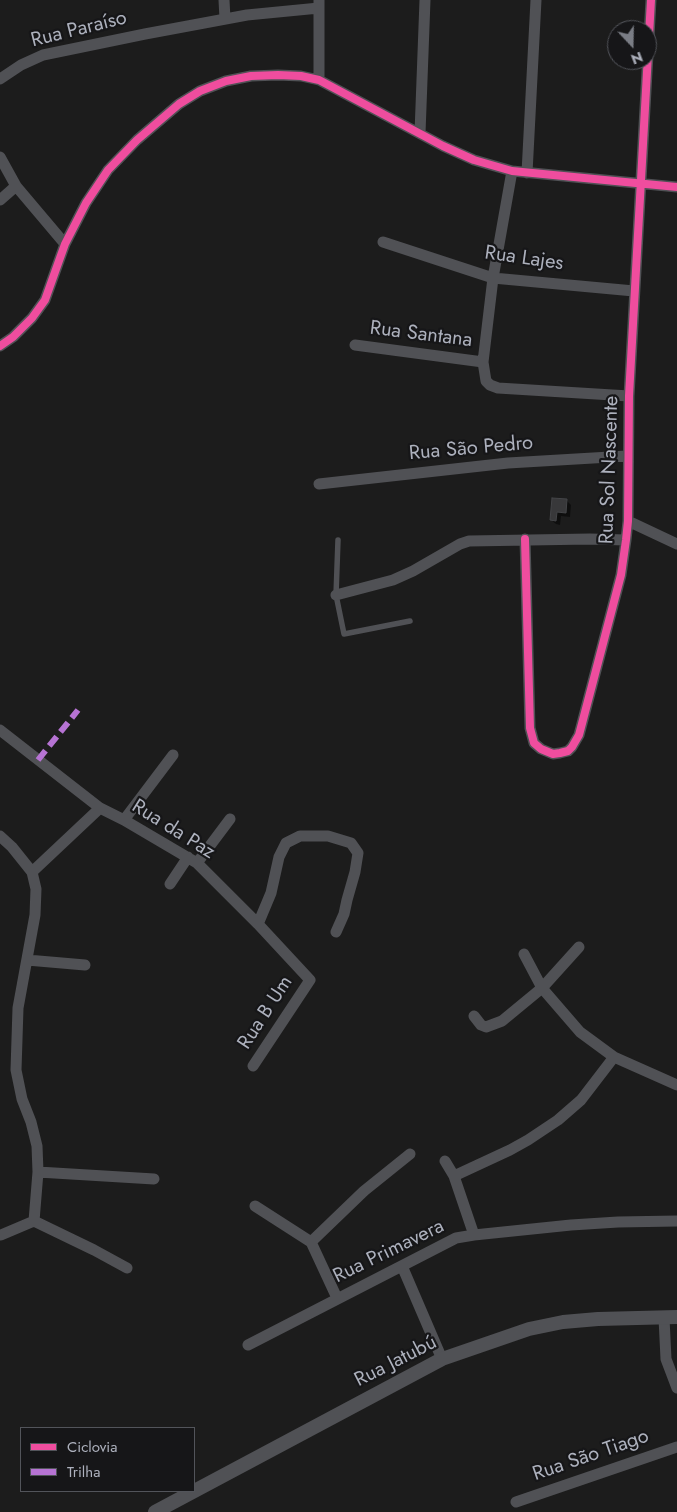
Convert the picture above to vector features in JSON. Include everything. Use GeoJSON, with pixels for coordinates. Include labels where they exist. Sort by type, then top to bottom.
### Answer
{"type":"FeatureCollection","features":[{"type":"Feature","properties":{"kind":"street"},"geometry":{"type":"LineString","coordinates":[[224,0],[225,19]]}},
{"type":"Feature","properties":{"kind":"street"},"geometry":{"type":"LineString","coordinates":[[420,133],[425,0]]}},
{"type":"Feature","properties":{"kind":"street"},"geometry":{"type":"LineString","coordinates":[[527,173],[536,0]]}},
{"type":"Feature","properties":{"kind":"street","name":"Rua Sol Nascente"},"geometry":{"type":"LineString","coordinates":[[525,539],[530,728],[534,743],[541,749],[553,754],[568,751],[579,735],[621,575],[626,540],[628,521],[627,456],[629,396],[651,0]]}},
{"type":"Feature","properties":{"kind":"street"},"geometry":{"type":"LineString","coordinates":[[319,4],[319,80]]}},
{"type":"Feature","properties":{"kind":"street","name":"Rua Paraíso"},"geometry":{"type":"LineString","coordinates":[[0,78],[21,65],[43,55],[225,19],[319,4]]}},
{"type":"Feature","properties":{"kind":"street"},"geometry":{"type":"LineString","coordinates":[[0,346],[13,337],[32,318],[45,300],[65,244],[86,203],[108,170],[137,140],[179,104],[200,91],[226,81],[251,76],[278,75],[301,76],[319,80],[443,146],[474,160],[512,171],[527,173],[677,187]]}},
{"type":"Feature","properties":{"kind":"street"},"geometry":{"type":"LineString","coordinates":[[0,158],[16,186],[65,244]]}},
{"type":"Feature","properties":{"kind":"street"},"geometry":{"type":"LineString","coordinates":[[483,362],[493,278],[512,171]]}},
{"type":"Feature","properties":{"kind":"street"},"geometry":{"type":"LineString","coordinates":[[0,200],[16,186]]}},
{"type":"Feature","properties":{"kind":"street","name":"Rua Lajes"},"geometry":{"type":"LineString","coordinates":[[383,242],[493,278],[634,291]]}},
{"type":"Feature","properties":{"kind":"street","name":"Rua Santana"},"geometry":{"type":"LineString","coordinates":[[356,345],[483,362],[486,381],[498,388],[629,396]]}},
{"type":"Feature","properties":{"kind":"street","name":"Rua São Pedro"},"geometry":{"type":"LineString","coordinates":[[319,484],[508,463],[627,456]]}},
{"type":"Feature","properties":{"kind":"street"},"geometry":{"type":"LineString","coordinates":[[628,521],[677,544]]}},
{"type":"Feature","properties":{"kind":"street"},"geometry":{"type":"LineString","coordinates":[[336,595],[393,580],[469,541],[525,539],[626,540]]}},
{"type":"Feature","properties":{"kind":"street","name":"Rua da Paz"},"geometry":{"type":"LineString","coordinates":[[0,730],[100,808],[193,860],[258,924],[310,980]]}},
{"type":"Feature","properties":{"kind":"street"},"geometry":{"type":"LineString","coordinates":[[124,820],[172,755]]}},
{"type":"Feature","properties":{"kind":"street"},"geometry":{"type":"LineString","coordinates":[[32,872],[100,808]]}},
{"type":"Feature","properties":{"kind":"street"},"geometry":{"type":"LineString","coordinates":[[170,884],[230,819]]}},
{"type":"Feature","properties":{"kind":"street"},"geometry":{"type":"LineString","coordinates":[[0,836],[12,847],[32,872],[36,889],[35,915],[18,1008],[16,1070],[22,1099],[31,1122],[37,1146],[38,1172],[34,1221]]}},
{"type":"Feature","properties":{"kind":"street"},"geometry":{"type":"LineString","coordinates":[[258,924],[271,893],[282,848],[291,839],[300,836],[328,836],[346,841],[357,850],[355,872],[344,914],[336,932]]}},
{"type":"Feature","properties":{"kind":"street"},"geometry":{"type":"LineString","coordinates":[[474,1016],[486,1028],[495,1025],[542,988],[579,947]]}},
{"type":"Feature","properties":{"kind":"street"},"geometry":{"type":"LineString","coordinates":[[524,954],[542,988],[580,1032],[614,1057],[677,1085]]}},
{"type":"Feature","properties":{"kind":"street"},"geometry":{"type":"LineString","coordinates":[[27,960],[85,965]]}},
{"type":"Feature","properties":{"kind":"street","name":"Rua B Um"},"geometry":{"type":"LineString","coordinates":[[253,1066],[310,980]]}},
{"type":"Feature","properties":{"kind":"street"},"geometry":{"type":"LineString","coordinates":[[454,1176],[516,1147],[558,1120],[581,1100],[614,1057]]}},
{"type":"Feature","properties":{"kind":"street"},"geometry":{"type":"LineString","coordinates":[[310,1242],[364,1191],[410,1154]]}},
{"type":"Feature","properties":{"kind":"street"},"geometry":{"type":"LineString","coordinates":[[445,1161],[454,1176],[474,1235]]}},
{"type":"Feature","properties":{"kind":"street"},"geometry":{"type":"LineString","coordinates":[[38,1172],[154,1179]]}},
{"type":"Feature","properties":{"kind":"street"},"geometry":{"type":"LineString","coordinates":[[255,1206],[310,1242],[337,1298]]}},
{"type":"Feature","properties":{"kind":"street"},"geometry":{"type":"LineString","coordinates":[[1,1235],[34,1221],[127,1268]]}},
{"type":"Feature","properties":{"kind":"street","name":"Rua Primavera"},"geometry":{"type":"LineString","coordinates":[[248,1345],[456,1238],[599,1223],[677,1221]]}},
{"type":"Feature","properties":{"kind":"street"},"geometry":{"type":"LineString","coordinates":[[402,1266],[442,1359]]}},
{"type":"Feature","properties":{"kind":"street"},"geometry":{"type":"LineString","coordinates":[[670,1318],[671,1358],[677,1388]]}},
{"type":"Feature","properties":{"kind":"street","name":"Rua Jatubú"},"geometry":{"type":"LineString","coordinates":[[195,1491],[442,1359],[493,1340],[529,1329],[563,1322],[598,1319],[670,1318]]}},
{"type":"Feature","properties":{"kind":"street","name":"Rua São Tiago"},"geometry":{"type":"LineString","coordinates":[[516,1502],[677,1447]]}},
{"type":"Feature","properties":{"kind":"street","name":"Rua Jatubú"},"geometry":{"type":"LineString","coordinates":[[155,1512],[193,1492]]}},
{"type":"Feature","properties":{"kind":"lane"},"geometry":{"type":"LineString","coordinates":[[338,540],[336,595],[344,634],[410,621]]}},
{"type":"Feature","properties":{"kind":"building"},"geometry":{"type":"Polygon","coordinates":[[[552,498],[567,499],[566,513],[557,512],[556,521],[550,520],[552,498]]]}},
{"type":"Feature","properties":{"kind":"marked path"},"geometry":{"type":"LineString","coordinates":[[38,760],[78,710]]}},
{"type":"Feature","properties":{"kind":"cycle path"},"geometry":{"type":"LineString","coordinates":[[525,539],[530,728],[534,743],[541,749],[553,754],[560,753],[568,751],[579,735],[621,575],[626,540],[628,521],[629,396],[651,0]]}},
{"type":"Feature","properties":{"kind":"cycle path"},"geometry":{"type":"LineString","coordinates":[[0,346],[13,337],[32,318],[45,300],[65,244],[86,203],[108,170],[137,140],[179,104],[200,91],[226,81],[251,76],[278,75],[301,76],[319,80],[443,146],[474,160],[512,171],[677,187]]}}]}
